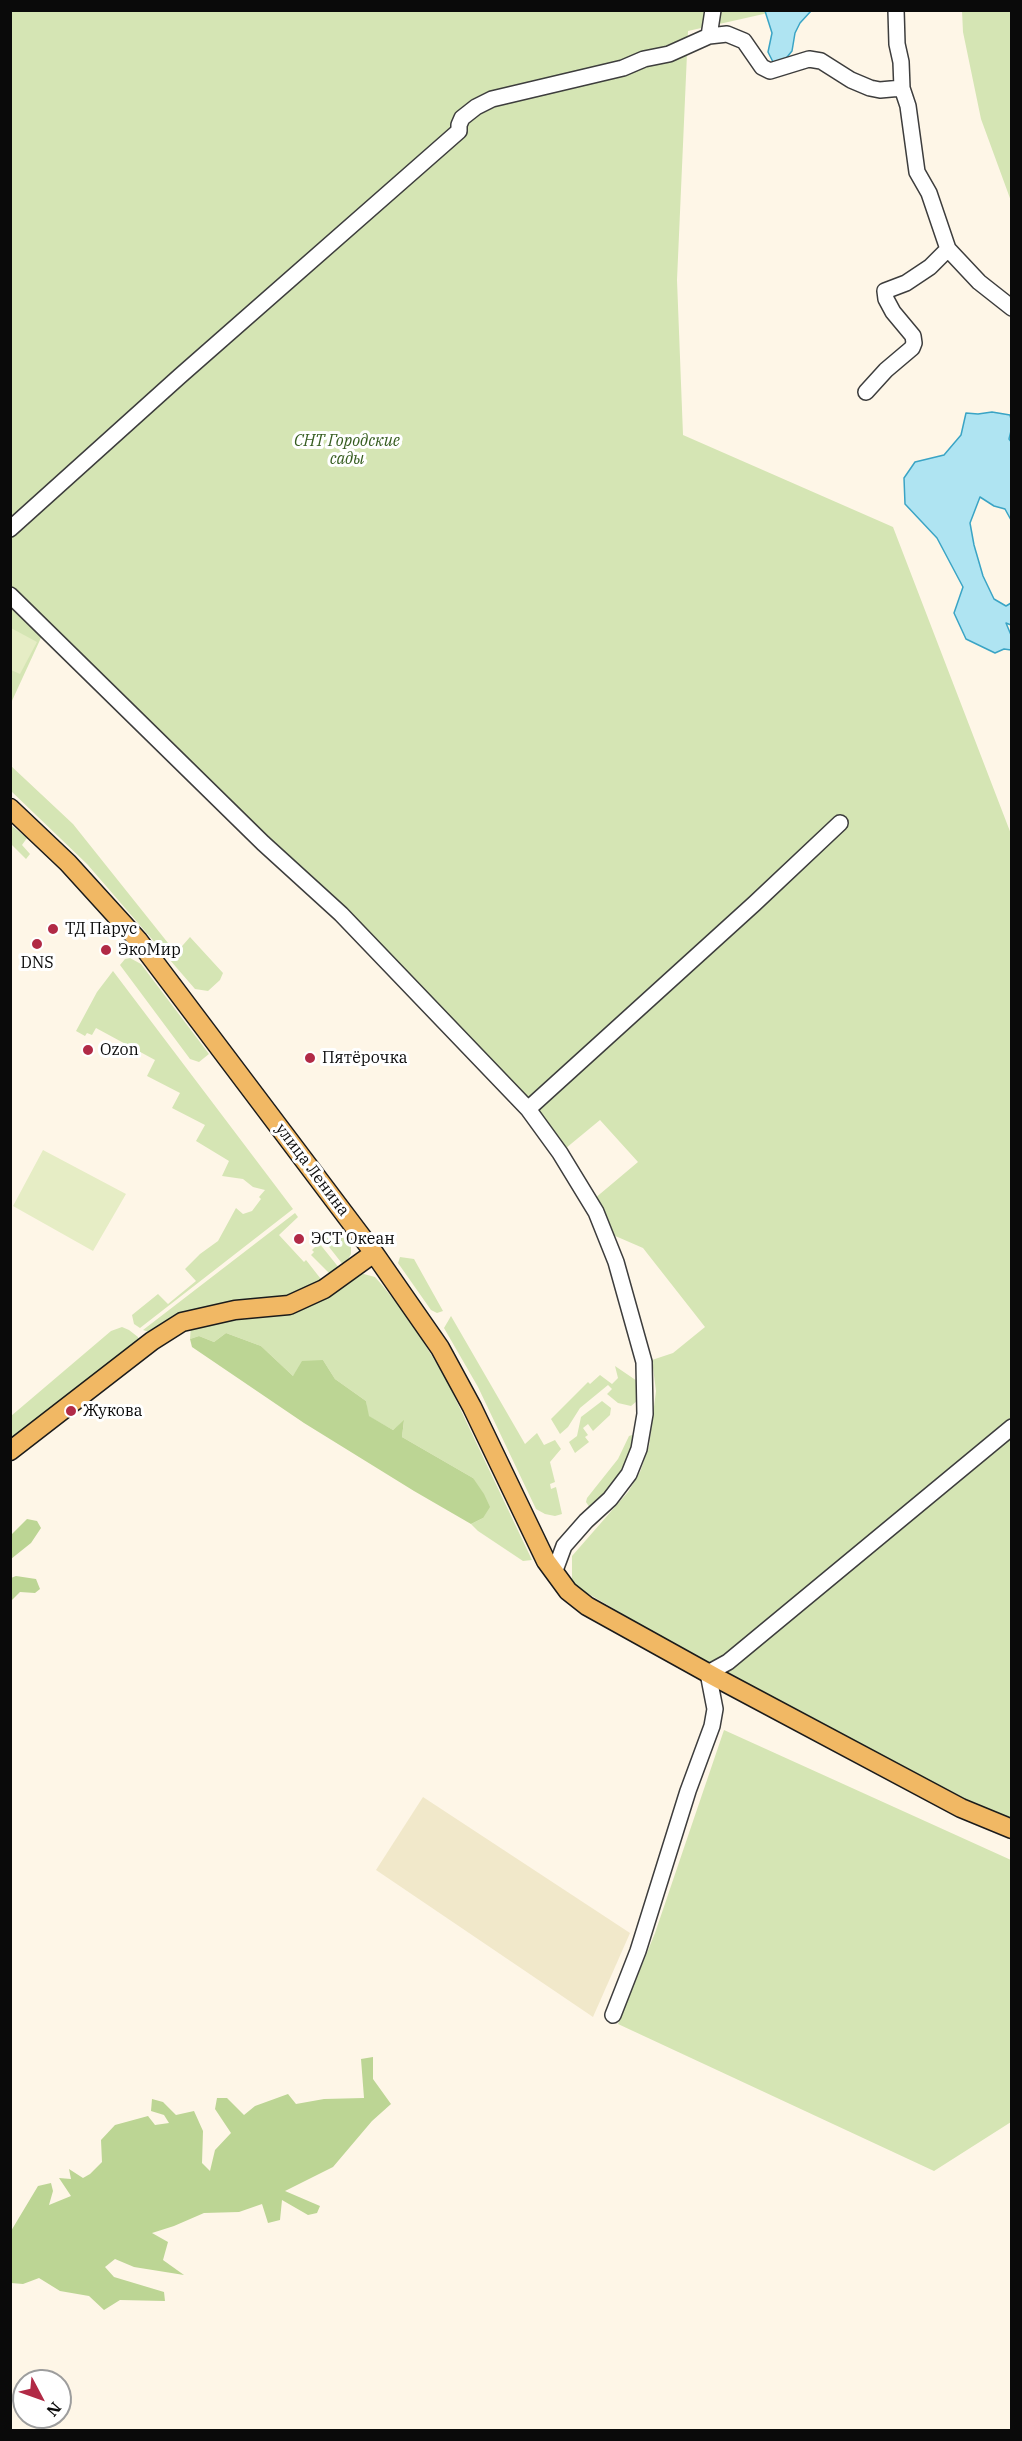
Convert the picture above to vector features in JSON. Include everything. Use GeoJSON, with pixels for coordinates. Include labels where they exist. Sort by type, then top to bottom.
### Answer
{"type":"FeatureCollection","features":[{"type":"Feature","properties":{"kind":"main road","name":"улица Ленина"},"geometry":{"type":"LineString","coordinates":[[10,808],[68,862],[138,940],[375,1253],[440,1348],[472,1407],[546,1561],[568,1591],[587,1606],[708,1673],[961,1808],[1011,1829]]}},
{"type":"Feature","properties":{"kind":"main road"},"geometry":{"type":"LineString","coordinates":[[10,1451],[152,1341],[182,1322],[235,1310],[289,1305],[324,1289],[375,1253]]}},
{"type":"Feature","properties":{"kind":"street"},"geometry":{"type":"LineString","coordinates":[[709,36],[713,10]]}},
{"type":"Feature","properties":{"kind":"street"},"geometry":{"type":"LineString","coordinates":[[896,10],[902,88],[909,106],[917,172],[934,204],[948,249],[979,282],[1011,308]]}},
{"type":"Feature","properties":{"kind":"street"},"geometry":{"type":"LineString","coordinates":[[10,529],[459,131],[462,118],[476,107],[492,99],[623,68],[644,59],[669,54],[709,36],[727,34],[744,41],[762,67],[770,71],[809,59],[821,61],[851,80],[870,88],[879,90],[902,88]]}},
{"type":"Feature","properties":{"kind":"street"},"geometry":{"type":"LineString","coordinates":[[867,392],[886,370],[912,348],[914,343],[913,336],[886,300],[885,291],[906,283],[930,267],[948,249]]}},
{"type":"Feature","properties":{"kind":"street"},"geometry":{"type":"LineString","coordinates":[[10,595],[263,843],[341,914],[528,1109],[560,1153],[596,1212],[616,1262],[644,1362],[645,1414],[639,1449],[629,1474],[610,1499],[564,1546],[554,1573]]}},
{"type":"Feature","properties":{"kind":"street"},"geometry":{"type":"LineString","coordinates":[[528,1109],[840,823]]}},
{"type":"Feature","properties":{"kind":"street"},"geometry":{"type":"LineString","coordinates":[[613,2014],[638,1951],[684,1803],[712,1726],[715,1709],[708,1673],[728,1662],[1011,1426]]}},
{"type":"Feature","properties":{"kind":"shaded area"},"geometry":{"type":"Polygon","coordinates":[[[423,1797],[630,1933],[593,2017],[376,1870],[423,1797]]]}},
{"type":"Feature","properties":{"kind":"green space","name":"СНТ Городские сады"},"geometry":{"type":"Polygon","coordinates":[[[11,11],[777,11],[688,31],[677,280],[683,435],[893,527],[1011,834],[1011,1819],[954,1796],[673,1644],[572,1584],[572,1556],[628,1492],[640,1472],[649,1446],[656,1391],[652,1360],[673,1353],[705,1327],[643,1248],[613,1235],[594,1199],[638,1162],[600,1120],[560,1153],[528,1109],[45,629],[11,703],[11,11]]]}},
{"type":"Feature","properties":{"kind":"green space"},"geometry":{"type":"Polygon","coordinates":[[[962,11],[1011,11],[1011,201],[981,119],[963,32],[962,11]]]}},
{"type":"Feature","properties":{"kind":"green space"},"geometry":{"type":"Polygon","coordinates":[[[11,628],[37,642],[20,674],[11,670],[11,628]]]}},
{"type":"Feature","properties":{"kind":"green space"},"geometry":{"type":"Polygon","coordinates":[[[10,765],[73,824],[176,953],[190,937],[223,973],[220,980],[208,991],[195,989],[87,864],[11,791],[10,765]]]}},
{"type":"Feature","properties":{"kind":"green space"},"geometry":{"type":"Polygon","coordinates":[[[11,825],[27,838],[22,845],[30,854],[26,859],[11,844],[11,825]]]}},
{"type":"Feature","properties":{"kind":"green space"},"geometry":{"type":"Polygon","coordinates":[[[130,958],[141,964],[209,1054],[199,1062],[190,1059],[120,965],[125,959],[130,958]]]}},
{"type":"Feature","properties":{"kind":"green space"},"geometry":{"type":"Polygon","coordinates":[[[113,971],[293,1209],[140,1328],[134,1324],[132,1315],[158,1294],[168,1304],[196,1281],[185,1269],[218,1241],[236,1208],[243,1214],[252,1211],[265,1190],[253,1187],[243,1179],[222,1176],[229,1161],[196,1141],[205,1125],[172,1108],[180,1093],[147,1076],[155,1060],[96,1028],[92,1035],[87,1033],[85,1036],[76,1031],[97,992],[113,971]]]}},
{"type":"Feature","properties":{"kind":"green space"},"geometry":{"type":"Polygon","coordinates":[[[43,1150],[126,1194],[93,1251],[13,1206],[43,1150]]]}},
{"type":"Feature","properties":{"kind":"green space"},"geometry":{"type":"Polygon","coordinates":[[[295,1213],[298,1217],[279,1235],[304,1262],[306,1260],[324,1283],[312,1290],[151,1333],[143,1330],[295,1213]]]}},
{"type":"Feature","properties":{"kind":"green space"},"geometry":{"type":"Polygon","coordinates":[[[322,1233],[346,1234],[351,1244],[351,1254],[344,1266],[322,1238],[322,1233]]]}},
{"type":"Feature","properties":{"kind":"green space"},"geometry":{"type":"Polygon","coordinates":[[[319,1243],[340,1269],[332,1276],[311,1255],[314,1252],[312,1250],[319,1243]]]}},
{"type":"Feature","properties":{"kind":"green space"},"geometry":{"type":"Polygon","coordinates":[[[400,1257],[414,1259],[443,1311],[437,1313],[431,1310],[398,1263],[400,1257]]]}},
{"type":"Feature","properties":{"kind":"green space"},"geometry":{"type":"Polygon","coordinates":[[[360,1273],[375,1277],[382,1285],[410,1320],[446,1379],[532,1560],[523,1561],[471,1524],[483,1518],[473,1478],[402,1437],[404,1421],[393,1430],[368,1416],[366,1401],[335,1379],[323,1360],[293,1376],[261,1346],[226,1333],[214,1342],[199,1336],[190,1339],[191,1326],[298,1311],[323,1299],[360,1273]]]}},
{"type":"Feature","properties":{"kind":"green space"},"geometry":{"type":"Polygon","coordinates":[[[451,1316],[525,1444],[537,1433],[544,1445],[555,1440],[561,1449],[550,1462],[555,1482],[550,1484],[551,1489],[556,1487],[562,1514],[555,1516],[536,1509],[478,1387],[444,1328],[451,1316]]]}},
{"type":"Feature","properties":{"kind":"green space"},"geometry":{"type":"Polygon","coordinates":[[[122,1327],[138,1337],[139,1341],[11,1443],[11,1416],[111,1331],[122,1327]]]}},
{"type":"Feature","properties":{"kind":"green space"},"geometry":{"type":"Polygon","coordinates":[[[226,1333],[261,1346],[293,1376],[302,1361],[323,1360],[335,1379],[366,1401],[369,1416],[393,1430],[404,1420],[402,1437],[473,1478],[490,1507],[483,1518],[471,1524],[414,1491],[304,1423],[192,1347],[190,1339],[199,1336],[214,1342],[226,1333]]]}},
{"type":"Feature","properties":{"kind":"green space"},"geometry":{"type":"Polygon","coordinates":[[[615,1366],[640,1383],[637,1401],[631,1406],[618,1403],[607,1394],[612,1389],[608,1385],[580,1408],[568,1427],[560,1434],[551,1419],[588,1382],[590,1384],[600,1375],[612,1384],[618,1378],[615,1366]]]}},
{"type":"Feature","properties":{"kind":"green space"},"geometry":{"type":"Polygon","coordinates":[[[602,1401],[611,1408],[610,1415],[593,1431],[588,1424],[583,1428],[588,1435],[585,1437],[589,1442],[575,1453],[569,1442],[577,1436],[581,1417],[602,1401]]]}},
{"type":"Feature","properties":{"kind":"green space"},"geometry":{"type":"Polygon","coordinates":[[[629,1436],[635,1437],[627,1466],[614,1486],[590,1508],[586,1502],[587,1498],[618,1459],[629,1436]]]}},
{"type":"Feature","properties":{"kind":"green space"},"geometry":{"type":"Polygon","coordinates":[[[27,1519],[37,1521],[41,1528],[31,1543],[11,1559],[11,1535],[27,1519]]]}},
{"type":"Feature","properties":{"kind":"green space"},"geometry":{"type":"Polygon","coordinates":[[[16,1576],[36,1579],[40,1589],[35,1593],[20,1592],[12,1600],[11,1606],[11,1578],[16,1576]]]}},
{"type":"Feature","properties":{"kind":"green space"},"geometry":{"type":"Polygon","coordinates":[[[724,1730],[1011,1860],[1011,2122],[934,2171],[618,2024],[655,1933],[724,1730]]]}},
{"type":"Feature","properties":{"kind":"green space"},"geometry":{"type":"Polygon","coordinates":[[[373,2057],[373,2079],[391,2104],[372,2121],[333,2167],[285,2191],[320,2206],[317,2213],[308,2215],[282,2200],[280,2220],[268,2223],[262,2204],[239,2212],[204,2213],[152,2233],[168,2242],[163,2260],[184,2275],[134,2267],[115,2259],[105,2267],[114,2277],[164,2292],[165,2301],[120,2300],[104,2310],[89,2296],[60,2291],[39,2278],[23,2284],[11,2283],[11,2231],[38,2186],[51,2183],[53,2191],[49,2205],[71,2196],[59,2178],[71,2179],[69,2169],[83,2178],[90,2174],[102,2162],[101,2140],[115,2125],[148,2116],[155,2125],[169,2123],[164,2115],[151,2111],[152,2099],[163,2102],[176,2115],[194,2111],[203,2131],[202,2163],[210,2171],[215,2150],[231,2133],[215,2109],[217,2098],[227,2098],[244,2115],[255,2106],[288,2094],[296,2104],[324,2099],[364,2098],[361,2059],[373,2057]]]}},
{"type":"Feature","properties":{"kind":"water"},"geometry":{"type":"Polygon","coordinates":[[[765,11],[811,11],[800,23],[795,33],[792,51],[783,62],[773,62],[768,52],[772,33],[765,11]]]}},
{"type":"Feature","properties":{"kind":"water"},"geometry":{"type":"Polygon","coordinates":[[[992,412],[1010,415],[1011,419],[1009,439],[1012,443],[1011,520],[1005,509],[994,506],[980,497],[970,523],[983,576],[994,599],[1006,606],[1011,603],[1011,625],[1006,623],[1011,635],[1011,650],[1004,649],[995,653],[966,639],[954,613],[963,587],[937,538],[905,504],[904,478],[915,462],[944,455],[961,435],[966,413],[992,412]]]}},
{"type":"Feature","properties":{"kind":"place","name":"ТД Парус"},"geometry":{"type":"Point","coordinates":[53,929]}},
{"type":"Feature","properties":{"kind":"place","name":"DNS"},"geometry":{"type":"Point","coordinates":[37,944]}},
{"type":"Feature","properties":{"kind":"place","name":"ЭкоМир"},"geometry":{"type":"Point","coordinates":[106,950]}},
{"type":"Feature","properties":{"kind":"place","name":"Ozon"},"geometry":{"type":"Point","coordinates":[88,1050]}},
{"type":"Feature","properties":{"kind":"place","name":"Пятёрочка"},"geometry":{"type":"Point","coordinates":[310,1058]}},
{"type":"Feature","properties":{"kind":"place","name":"ЭСТ Океан"},"geometry":{"type":"Point","coordinates":[299,1239]}},
{"type":"Feature","properties":{"kind":"place","name":"Жукова"},"geometry":{"type":"Point","coordinates":[71,1411]}}]}
